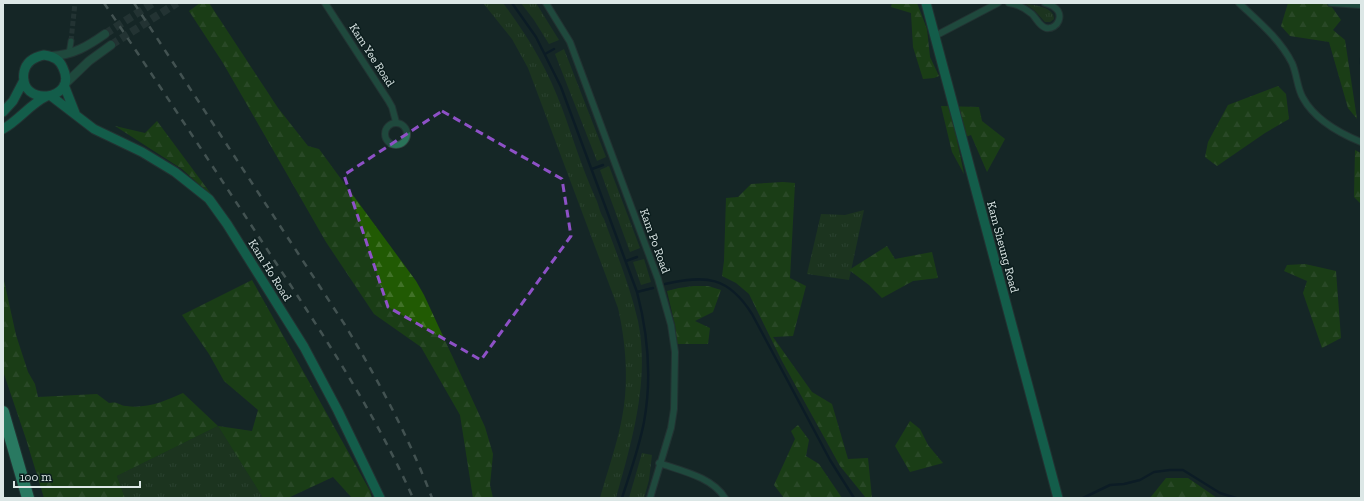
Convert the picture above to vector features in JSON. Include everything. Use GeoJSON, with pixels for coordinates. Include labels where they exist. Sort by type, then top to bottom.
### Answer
{"type":"FeatureCollection","features":[{"type":"Feature","properties":{"kind":"highway"},"geometry":{"type":"LineString","coordinates":[[3,412],[28,498]]}},
{"type":"Feature","properties":{"kind":"main road","name":"Kam Sheung Road"},"geometry":{"type":"LineString","coordinates":[[926,3],[1058,498]]}},
{"type":"Feature","properties":{"kind":"main road"},"geometry":{"type":"LineString","coordinates":[[49,96],[34,94],[28,90],[24,80],[24,71],[29,61],[44,55],[52,56],[63,66],[66,76],[65,84],[75,114]]}},
{"type":"Feature","properties":{"kind":"main road"},"geometry":{"type":"LineString","coordinates":[[3,112],[14,101],[24,80]]}},
{"type":"Feature","properties":{"kind":"main road"},"geometry":{"type":"LineString","coordinates":[[3,129],[37,102],[59,91],[65,84]]}},
{"type":"Feature","properties":{"kind":"main road","name":"Kam Ho Road"},"geometry":{"type":"LineString","coordinates":[[49,96],[104,135],[142,152],[175,172],[209,199],[308,354],[338,411],[380,498]]}},
{"type":"Feature","properties":{"kind":"street","name":"Kam Yee Road"},"geometry":{"type":"LineString","coordinates":[[325,3],[388,100],[392,107],[396,122]]}},
{"type":"Feature","properties":{"kind":"street","name":"Kam Po Road"},"geometry":{"type":"LineString","coordinates":[[546,3],[570,42],[663,293],[671,325],[675,352],[674,408],[671,428],[650,498]]}},
{"type":"Feature","properties":{"kind":"street"},"geometry":{"type":"LineString","coordinates":[[935,36],[995,4],[1002,3]]}},
{"type":"Feature","properties":{"kind":"street"},"geometry":{"type":"LineString","coordinates":[[1010,3],[1018,5],[1028,11],[1042,26],[1047,28],[1052,27],[1059,20],[1060,15],[1058,10],[1045,3]]}},
{"type":"Feature","properties":{"kind":"street"},"geometry":{"type":"LineString","coordinates":[[1239,3],[1274,36],[1292,63],[1302,98],[1319,119],[1361,142]]}},
{"type":"Feature","properties":{"kind":"street"},"geometry":{"type":"LineString","coordinates":[[1331,3],[1361,5]]}},
{"type":"Feature","properties":{"kind":"street"},"geometry":{"type":"LineString","coordinates":[[52,56],[69,54],[85,47],[105,34]]}},
{"type":"Feature","properties":{"kind":"street"},"geometry":{"type":"LineString","coordinates":[[69,54],[71,40]]}},
{"type":"Feature","properties":{"kind":"street"},"geometry":{"type":"LineString","coordinates":[[65,84],[89,61],[112,45]]}},
{"type":"Feature","properties":{"kind":"street"},"geometry":{"type":"LineString","coordinates":[[659,464],[687,473],[708,482],[718,488],[725,498]]}},
{"type":"Feature","properties":{"kind":"highlighted area"},"geometry":{"type":"Polygon","coordinates":[[[442,111],[562,179],[571,236],[481,360],[388,307],[344,175],[442,111]]]}},
{"type":"Feature","properties":{"kind":"green space"},"geometry":{"type":"Polygon","coordinates":[[[200,3],[209,3],[278,108],[308,146],[319,149],[416,281],[424,295],[485,427],[493,454],[490,485],[493,498],[473,498],[460,415],[421,347],[374,314],[326,242],[223,63],[189,11],[200,3]]]}},
{"type":"Feature","properties":{"kind":"green space"},"geometry":{"type":"Polygon","coordinates":[[[483,3],[503,3],[521,28],[544,67],[562,108],[586,175],[604,219],[635,308],[641,343],[641,388],[638,410],[628,455],[616,498],[600,498],[617,438],[624,404],[626,363],[618,308],[528,68],[512,39],[483,3]]]}},
{"type":"Feature","properties":{"kind":"green space"},"geometry":{"type":"Polygon","coordinates":[[[521,3],[536,3],[559,40],[549,44],[521,3]]]}},
{"type":"Feature","properties":{"kind":"green space"},"geometry":{"type":"Polygon","coordinates":[[[892,3],[917,3],[927,29],[930,57],[939,76],[923,79],[913,47],[911,13],[891,7],[892,3]]]}},
{"type":"Feature","properties":{"kind":"green space"},"geometry":{"type":"Polygon","coordinates":[[[1288,3],[1329,3],[1341,20],[1333,30],[1345,40],[1357,119],[1348,108],[1329,42],[1290,36],[1281,26],[1288,3]]]}},
{"type":"Feature","properties":{"kind":"green space"},"geometry":{"type":"Polygon","coordinates":[[[1026,4],[1048,9],[1053,15],[1054,19],[1050,22],[1045,22],[1026,4]]]}},
{"type":"Feature","properties":{"kind":"green space"},"geometry":{"type":"Polygon","coordinates":[[[564,49],[606,157],[597,161],[555,54],[564,49]]]}},
{"type":"Feature","properties":{"kind":"green space"},"geometry":{"type":"Polygon","coordinates":[[[1278,86],[1286,94],[1289,119],[1265,133],[1217,166],[1205,157],[1208,142],[1228,105],[1278,86]]]}},
{"type":"Feature","properties":{"kind":"green space"},"geometry":{"type":"Polygon","coordinates":[[[941,106],[979,107],[982,121],[1005,139],[987,172],[971,135],[957,140],[964,174],[952,152],[941,106]]]}},
{"type":"Feature","properties":{"kind":"green space"},"geometry":{"type":"Polygon","coordinates":[[[157,121],[214,198],[182,169],[115,126],[145,133],[157,121]]]}},
{"type":"Feature","properties":{"kind":"green space"},"geometry":{"type":"Polygon","coordinates":[[[1355,150],[1361,153],[1361,204],[1354,197],[1355,150]]]}},
{"type":"Feature","properties":{"kind":"green space"},"geometry":{"type":"Polygon","coordinates":[[[609,166],[640,248],[630,252],[600,170],[609,166]]]}},
{"type":"Feature","properties":{"kind":"green space"},"geometry":{"type":"Polygon","coordinates":[[[783,182],[795,183],[790,278],[806,286],[793,336],[773,337],[812,392],[832,404],[848,459],[868,458],[872,498],[866,498],[840,466],[782,361],[749,294],[736,283],[722,276],[724,261],[726,198],[738,197],[751,184],[783,182]]]}},
{"type":"Feature","properties":{"kind":"green space"},"geometry":{"type":"Polygon","coordinates":[[[864,210],[849,280],[807,274],[821,214],[845,215],[864,210]]]}},
{"type":"Feature","properties":{"kind":"green space"},"geometry":{"type":"Polygon","coordinates":[[[887,246],[895,259],[932,252],[938,278],[913,281],[882,298],[869,285],[849,270],[887,246]]]}},
{"type":"Feature","properties":{"kind":"green space"},"geometry":{"type":"Polygon","coordinates":[[[644,259],[651,282],[641,285],[633,262],[644,259]]]}},
{"type":"Feature","properties":{"kind":"green space"},"geometry":{"type":"Polygon","coordinates":[[[1305,264],[1336,271],[1341,338],[1322,348],[1303,293],[1307,281],[1284,271],[1287,265],[1305,264]]]}},
{"type":"Feature","properties":{"kind":"green space"},"geometry":{"type":"Polygon","coordinates":[[[3,276],[16,335],[28,372],[35,384],[38,397],[97,394],[109,403],[114,402],[123,406],[134,407],[156,404],[183,393],[218,426],[117,476],[125,498],[44,498],[3,371],[3,276]]]}},
{"type":"Feature","properties":{"kind":"green space"},"geometry":{"type":"Polygon","coordinates":[[[252,280],[370,491],[372,498],[352,498],[333,477],[288,498],[263,498],[218,426],[252,431],[258,410],[224,381],[209,354],[182,315],[252,280]]]}},
{"type":"Feature","properties":{"kind":"green space"},"geometry":{"type":"Polygon","coordinates":[[[694,286],[708,286],[721,290],[713,312],[695,321],[710,328],[708,344],[677,344],[675,325],[667,291],[694,286]]]}},
{"type":"Feature","properties":{"kind":"green space"},"geometry":{"type":"Polygon","coordinates":[[[910,421],[920,429],[928,445],[943,463],[910,472],[895,446],[910,421]]]}},
{"type":"Feature","properties":{"kind":"green space"},"geometry":{"type":"Polygon","coordinates":[[[798,425],[809,440],[806,456],[819,464],[842,498],[784,498],[774,485],[795,439],[791,431],[798,425]]]}},
{"type":"Feature","properties":{"kind":"green space"},"geometry":{"type":"Polygon","coordinates":[[[218,426],[263,498],[125,498],[117,476],[218,426]]]}},
{"type":"Feature","properties":{"kind":"green space"},"geometry":{"type":"Polygon","coordinates":[[[642,453],[652,455],[649,480],[644,498],[629,498],[642,453]]]}},
{"type":"Feature","properties":{"kind":"green space"},"geometry":{"type":"Polygon","coordinates":[[[1166,478],[1188,478],[1217,498],[1150,498],[1166,478]]]}},
{"type":"Feature","properties":{"kind":"waterway"},"geometry":{"type":"LineString","coordinates":[[512,3],[536,37],[561,87],[637,292],[641,308],[648,356],[648,389],[640,441],[622,498]]}},
{"type":"Feature","properties":{"kind":"waterway"},"geometry":{"type":"LineString","coordinates":[[545,54],[554,49]]}},
{"type":"Feature","properties":{"kind":"waterway"},"geometry":{"type":"LineString","coordinates":[[1361,58],[1361,64]]}},
{"type":"Feature","properties":{"kind":"waterway"},"geometry":{"type":"LineString","coordinates":[[592,169],[603,165]]}},
{"type":"Feature","properties":{"kind":"waterway"},"geometry":{"type":"LineString","coordinates":[[626,261],[637,257]]}},
{"type":"Feature","properties":{"kind":"waterway"},"geometry":{"type":"LineString","coordinates":[[665,284],[693,280],[715,281],[725,285],[743,301],[752,314],[830,460],[854,498]]}},
{"type":"Feature","properties":{"kind":"waterway"},"geometry":{"type":"LineString","coordinates":[[637,292],[653,288]]}},
{"type":"Feature","properties":{"kind":"waterway"},"geometry":{"type":"LineString","coordinates":[[1083,498],[1110,485],[1124,484],[1140,480],[1154,472],[1170,470],[1183,470],[1220,493],[1236,498]]}},
{"type":"Feature","properties":{"kind":"tunnel"},"geometry":{"type":"LineString","coordinates":[[71,41],[75,3]]}},
{"type":"Feature","properties":{"kind":"tunnel"},"geometry":{"type":"LineString","coordinates":[[105,34],[153,3]]}},
{"type":"Feature","properties":{"kind":"tunnel"},"geometry":{"type":"LineString","coordinates":[[111,45],[177,3]]}},
{"type":"Feature","properties":{"kind":"railway"},"geometry":{"type":"LineString","coordinates":[[104,3],[332,349],[367,407],[399,467],[413,498]]}},
{"type":"Feature","properties":{"kind":"railway"},"geometry":{"type":"LineString","coordinates":[[134,3],[345,325],[392,409],[423,475],[432,498]]}}]}
